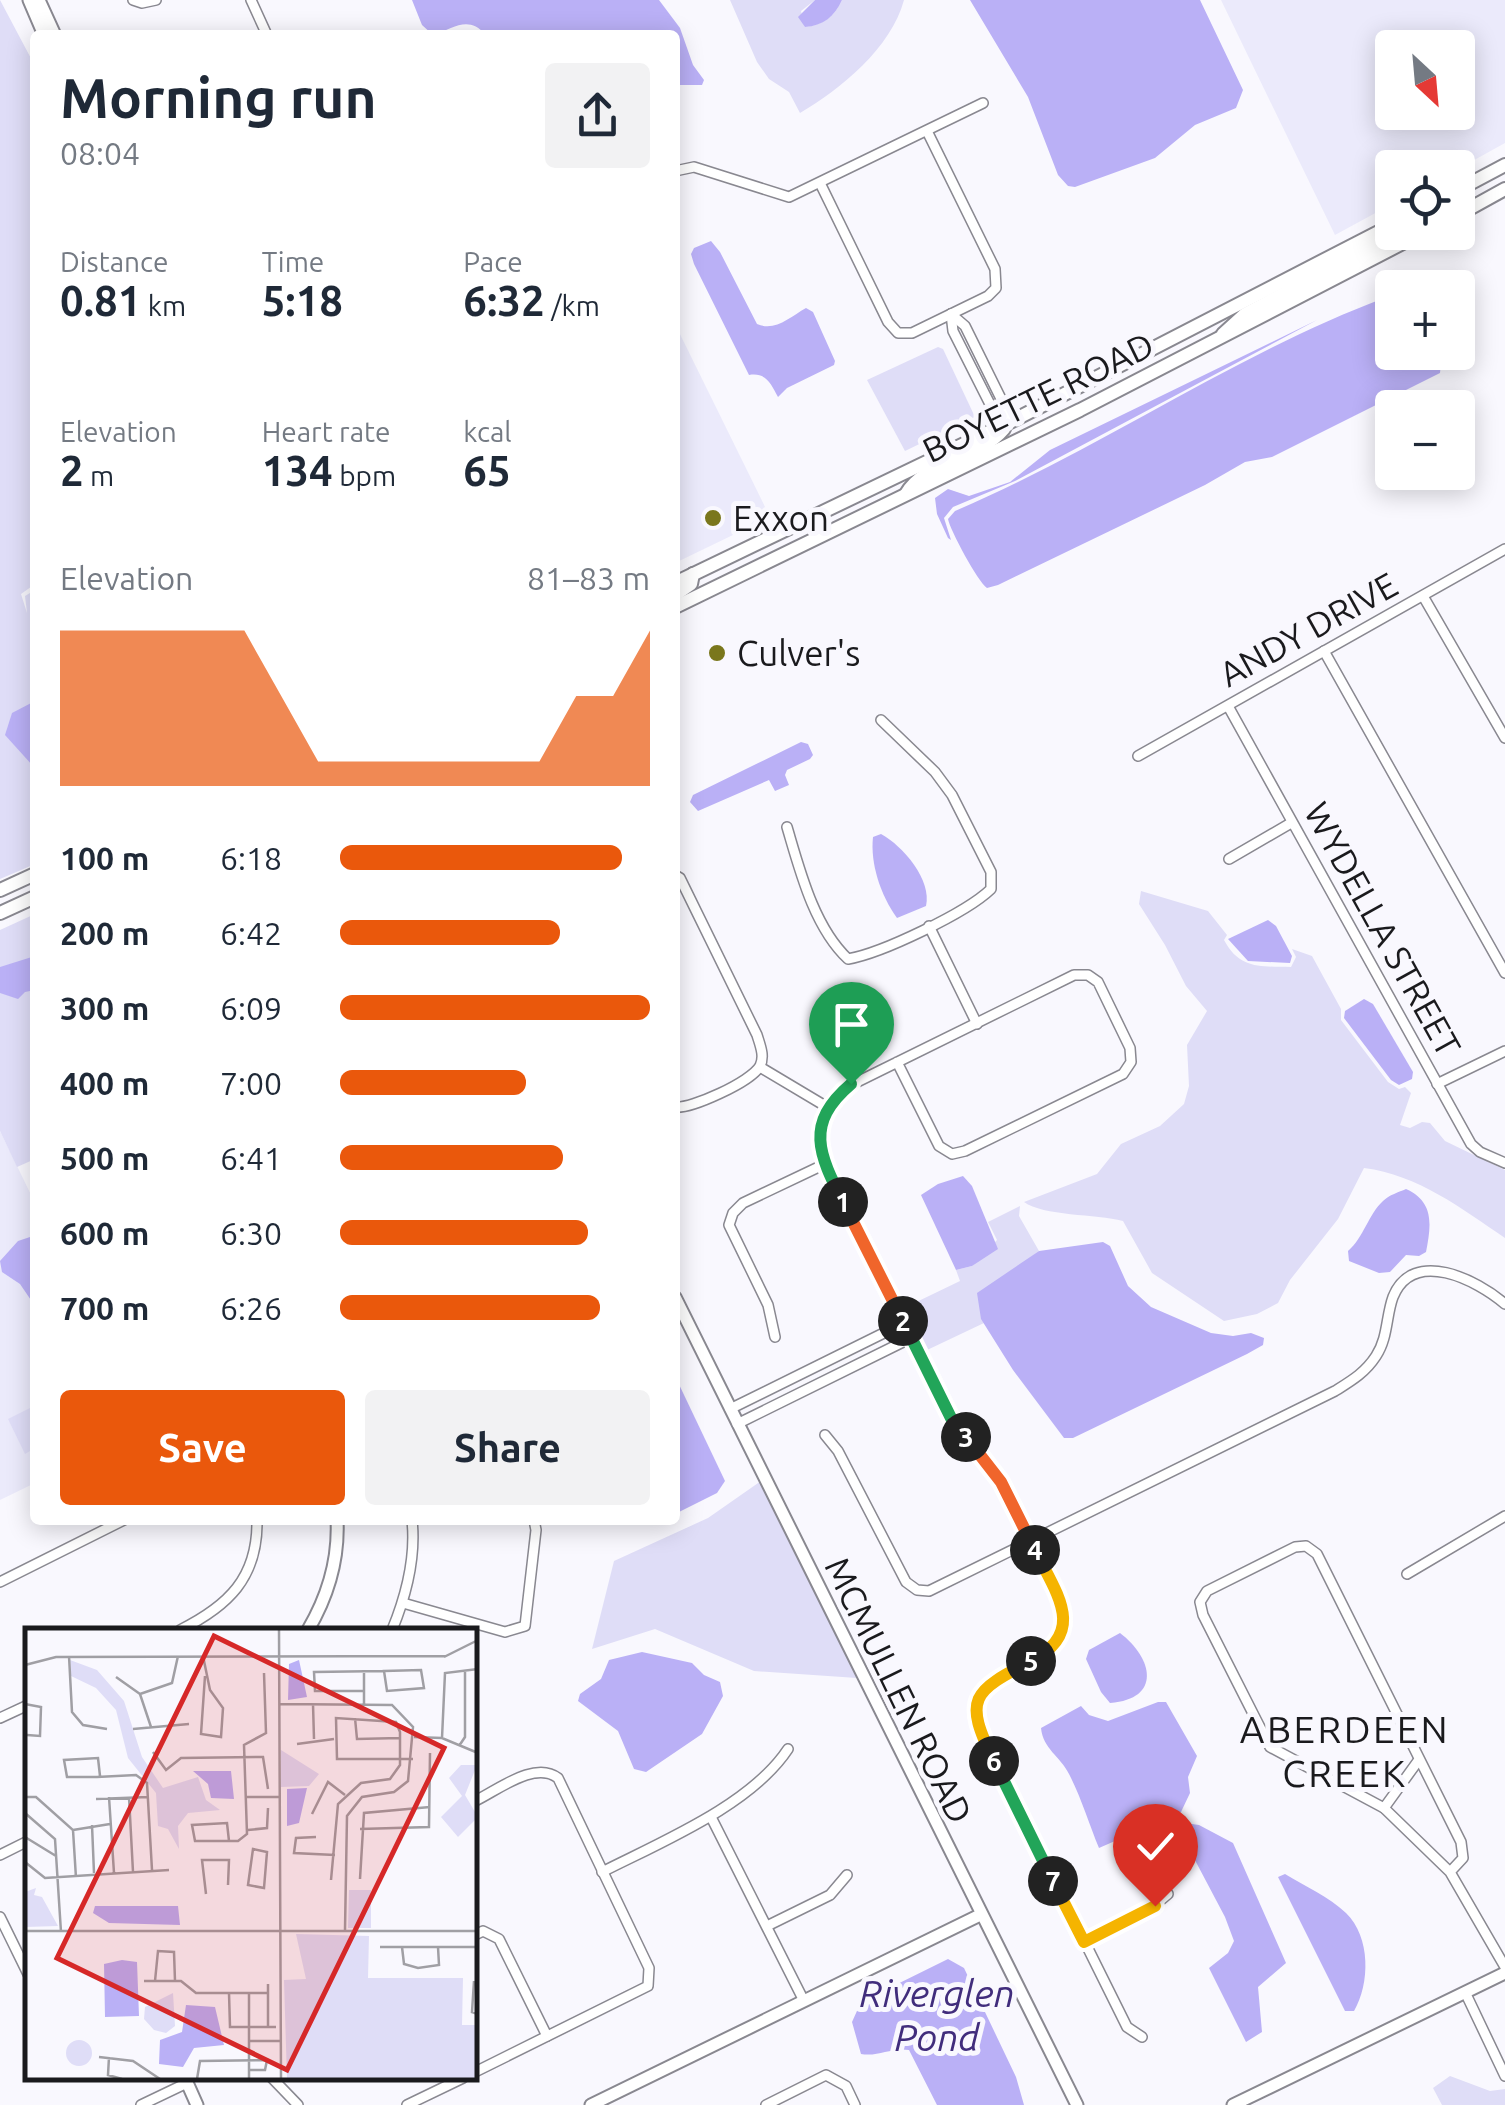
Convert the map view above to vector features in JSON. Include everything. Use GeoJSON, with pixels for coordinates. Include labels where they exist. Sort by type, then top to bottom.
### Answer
{"type":"FeatureCollection","features":[{"type":"Feature","properties":{"kind":"main road"},"geometry":{"type":"LineString","coordinates":[[1475,181],[1505,165]]}},
{"type":"Feature","properties":{"kind":"main road"},"geometry":{"type":"LineString","coordinates":[[1475,206],[1505,190]]}},
{"type":"Feature","properties":{"kind":"main road","name":"BOYETTE ROAD"},"geometry":{"type":"LineString","coordinates":[[680,580],[1007,423],[1375,234]]}},
{"type":"Feature","properties":{"kind":"main road"},"geometry":{"type":"LineString","coordinates":[[1219,340],[1245,314],[1375,246]]}},
{"type":"Feature","properties":{"kind":"main road","name":"BOYETTE ROAD"},"geometry":{"type":"LineString","coordinates":[[680,604],[1219,340],[1390,250]]}},
{"type":"Feature","properties":{"kind":"main road"},"geometry":{"type":"LineString","coordinates":[[905,496],[915,482],[991,442],[1007,423]]}},
{"type":"Feature","properties":{"kind":"main road"},"geometry":{"type":"LineString","coordinates":[[680,592],[691,584],[693,574],[729,581]]}},
{"type":"Feature","properties":{"kind":"main road"},"geometry":{"type":"LineString","coordinates":[[0,890],[30,876]]}},
{"type":"Feature","properties":{"kind":"main road"},"geometry":{"type":"LineString","coordinates":[[0,913],[30,899]]}},
{"type":"Feature","properties":{"kind":"street"},"geometry":{"type":"LineString","coordinates":[[29,0],[42,30]]}},
{"type":"Feature","properties":{"kind":"street"},"geometry":{"type":"LineString","coordinates":[[39,0],[52,30]]}},
{"type":"Feature","properties":{"kind":"street"},"geometry":{"type":"LineString","coordinates":[[133,0],[156,0]]}},
{"type":"Feature","properties":{"kind":"street"},"geometry":{"type":"LineString","coordinates":[[251,0],[266,30]]}},
{"type":"Feature","properties":{"kind":"street"},"geometry":{"type":"LineString","coordinates":[[680,170],[694,168],[784,197],[820,184],[983,103]]}},
{"type":"Feature","properties":{"kind":"street"},"geometry":{"type":"LineString","coordinates":[[820,184],[892,328],[898,333],[912,332],[951,314],[992,293],[998,275],[927,130]]}},
{"type":"Feature","properties":{"kind":"street"},"geometry":{"type":"LineString","coordinates":[[951,314],[953,332],[1007,423]]}},
{"type":"Feature","properties":{"kind":"street","name":"ANDY DRIVE"},"geometry":{"type":"LineString","coordinates":[[1138,756],[1505,550]]}},
{"type":"Feature","properties":{"kind":"street"},"geometry":{"type":"LineString","coordinates":[[1423,596],[1505,738]]}},
{"type":"Feature","properties":{"kind":"street"},"geometry":{"type":"LineString","coordinates":[[1324,651],[1505,973]]}},
{"type":"Feature","properties":{"kind":"street","name":"WYDELLA STREET"},"geometry":{"type":"LineString","coordinates":[[1228,706],[1471,1144],[1505,1163]]}},
{"type":"Feature","properties":{"kind":"street"},"geometry":{"type":"LineString","coordinates":[[787,827],[802,878],[836,947],[848,959],[866,956],[929,926],[992,890],[991,872],[952,795],[935,772],[882,720]]}},
{"type":"Feature","properties":{"kind":"street"},"geometry":{"type":"LineString","coordinates":[[1229,858],[1292,824]]}},
{"type":"Feature","properties":{"kind":"street"},"geometry":{"type":"LineString","coordinates":[[680,878],[762,1052],[760,1067],[746,1079],[693,1106],[680,1107]]}},
{"type":"Feature","properties":{"kind":"street"},"geometry":{"type":"LineString","coordinates":[[929,926],[976,1024]]}},
{"type":"Feature","properties":{"kind":"street"},"geometry":{"type":"LineString","coordinates":[[897,1062],[939,1146],[952,1154],[1123,1074],[1132,1062],[1130,1048],[1098,982],[1074,975],[851,1084],[827,1107],[820,1142],[824,1164],[952,1420],[1001,1482],[1063,1609],[1064,1623],[1057,1644],[990,1683],[979,1698],[976,1725],[1127,2027],[1142,2037]]}},
{"type":"Feature","properties":{"kind":"street"},"geometry":{"type":"LineString","coordinates":[[1437,1084],[1505,1050]]}},
{"type":"Feature","properties":{"kind":"street"},"geometry":{"type":"LineString","coordinates":[[760,1067],[827,1107]]}},
{"type":"Feature","properties":{"kind":"street"},"geometry":{"type":"LineString","coordinates":[[776,1336],[768,1304],[729,1225],[732,1213],[743,1203],[824,1164]]}},
{"type":"Feature","properties":{"kind":"street"},"geometry":{"type":"LineString","coordinates":[[824,1434],[838,1452],[906,1582],[916,1590],[930,1591],[1364,1373],[1379,1352],[1400,1282],[1412,1273],[1423,1270],[1453,1274],[1491,1292],[1505,1304]]}},
{"type":"Feature","properties":{"kind":"street","name":"MCMULLEN ROAD"},"geometry":{"type":"LineString","coordinates":[[680,1307],[1076,2105]]}},
{"type":"Feature","properties":{"kind":"street"},"geometry":{"type":"LineString","coordinates":[[730,1409],[904,1323]]}},
{"type":"Feature","properties":{"kind":"street"},"geometry":{"type":"LineString","coordinates":[[738,1424],[911,1338]]}},
{"type":"Feature","properties":{"kind":"street"},"geometry":{"type":"LineString","coordinates":[[1407,1574],[1505,1516]]}},
{"type":"Feature","properties":{"kind":"street"},"geometry":{"type":"LineString","coordinates":[[0,1582],[114,1525]]}},
{"type":"Feature","properties":{"kind":"street"},"geometry":{"type":"LineString","coordinates":[[184,1628],[213,1614],[232,1596],[254,1555],[257,1525]]}},
{"type":"Feature","properties":{"kind":"street"},"geometry":{"type":"LineString","coordinates":[[309,1628],[323,1604],[332,1576],[337,1525]]}},
{"type":"Feature","properties":{"kind":"street"},"geometry":{"type":"LineString","coordinates":[[393,1628],[403,1603],[414,1540],[412,1525]]}},
{"type":"Feature","properties":{"kind":"street"},"geometry":{"type":"LineString","coordinates":[[403,1603],[505,1632],[525,1626],[535,1525]]}},
{"type":"Feature","properties":{"kind":"street"},"geometry":{"type":"LineString","coordinates":[[1233,2105],[1505,1970],[1450,1872],[1384,1808],[1354,1788],[1285,1758],[1270,1747],[1203,1614],[1200,1602],[1207,1591],[1295,1546],[1306,1546],[1317,1554],[1461,1842],[1464,1858],[1450,1872]]}},
{"type":"Feature","properties":{"kind":"street"},"geometry":{"type":"LineString","coordinates":[[0,1718],[25,1706]]}},
{"type":"Feature","properties":{"kind":"street"},"geometry":{"type":"LineString","coordinates":[[602,1872],[711,1816],[778,1764],[788,1749]]}},
{"type":"Feature","properties":{"kind":"street"},"geometry":{"type":"LineString","coordinates":[[1384,1808],[1418,1761]]}},
{"type":"Feature","properties":{"kind":"street"},"geometry":{"type":"LineString","coordinates":[[478,1800],[536,1771],[558,1778],[649,1968],[648,1986],[478,2070]]}},
{"type":"Feature","properties":{"kind":"street"},"geometry":{"type":"LineString","coordinates":[[711,1816],[803,1999]]}},
{"type":"Feature","properties":{"kind":"street"},"geometry":{"type":"LineString","coordinates":[[0,1855],[25,1842]]}},
{"type":"Feature","properties":{"kind":"street"},"geometry":{"type":"LineString","coordinates":[[767,1926],[830,1894],[847,1874]]}},
{"type":"Feature","properties":{"kind":"street"},"geometry":{"type":"LineString","coordinates":[[1084,1942],[1155,1906],[1168,1894]]}},
{"type":"Feature","properties":{"kind":"street"},"geometry":{"type":"LineString","coordinates":[[591,2105],[980,1915]]}},
{"type":"Feature","properties":{"kind":"street"},"geometry":{"type":"LineString","coordinates":[[0,1918],[25,1968]]}},
{"type":"Feature","properties":{"kind":"street"},"geometry":{"type":"LineString","coordinates":[[478,1934],[483,1931],[499,1939],[547,2036]]}},
{"type":"Feature","properties":{"kind":"street"},"geometry":{"type":"LineString","coordinates":[[1465,1992],[1505,2076]]}},
{"type":"Feature","properties":{"kind":"street"},"geometry":{"type":"LineString","coordinates":[[766,2105],[826,2075],[846,2086],[854,2105]]}},
{"type":"Feature","properties":{"kind":"street"},"geometry":{"type":"LineString","coordinates":[[142,2105],[186,2080],[198,2105]]}},
{"type":"Feature","properties":{"kind":"street"},"geometry":{"type":"LineString","coordinates":[[274,2080],[298,2105]]}},
{"type":"Feature","properties":{"kind":"street"},"geometry":{"type":"LineString","coordinates":[[407,2105],[459,2080]]}},
{"type":"Feature","properties":{"kind":"shaded area"},"geometry":{"type":"Polygon","coordinates":[[[0,0],[30,57],[30,588],[21,594],[27,613],[25,596],[30,593],[30,866],[0,879],[0,0]]]}},
{"type":"Feature","properties":{"kind":"shaded area"},"geometry":{"type":"Polygon","coordinates":[[[730,0],[815,0],[801,11],[805,27],[828,19],[842,0],[904,0],[876,51],[832,92],[800,113],[789,92],[769,79],[757,62],[730,0]]]}},
{"type":"Feature","properties":{"kind":"shaded area"},"geometry":{"type":"Polygon","coordinates":[[[1221,0],[1505,0],[1505,143],[1475,160],[1475,150],[1375,150],[1375,213],[1335,235],[1221,0]]]}},
{"type":"Feature","properties":{"kind":"shaded area"},"geometry":{"type":"Polygon","coordinates":[[[680,334],[770,517],[680,561],[680,334]]]}},
{"type":"Feature","properties":{"kind":"shaded area"},"geometry":{"type":"Polygon","coordinates":[[[938,347],[943,349],[975,417],[905,451],[867,380],[938,347]]]}},
{"type":"Feature","properties":{"kind":"shaded area"},"geometry":{"type":"Polygon","coordinates":[[[1141,891],[1208,911],[1227,935],[1224,940],[1230,950],[1244,961],[1291,967],[1296,957],[1292,949],[1312,956],[1341,1009],[1341,1020],[1388,1082],[1411,1093],[1400,1125],[1410,1128],[1430,1123],[1445,1141],[1505,1170],[1505,1238],[1421,1185],[1364,1168],[1338,1219],[1290,1280],[1278,1303],[1257,1314],[1224,1321],[1152,1273],[1123,1221],[1044,1210],[1024,1202],[1097,1174],[1121,1144],[1160,1126],[1184,1104],[1189,1086],[1187,1045],[1207,1011],[1186,986],[1139,904],[1141,891]]]}},
{"type":"Feature","properties":{"kind":"shaded area"},"geometry":{"type":"Polygon","coordinates":[[[30,916],[30,1161],[17,1167],[0,1131],[0,930],[30,916]]]}},
{"type":"Feature","properties":{"kind":"shaded area"},"geometry":{"type":"Polygon","coordinates":[[[0,1131],[30,1193],[30,1485],[0,1500],[0,1131]]]}},
{"type":"Feature","properties":{"kind":"shaded area"},"geometry":{"type":"Polygon","coordinates":[[[1020,1206],[1019,1216],[1039,1251],[1018,1267],[981,1318],[984,1323],[925,1351],[904,1308],[960,1281],[956,1270],[972,1266],[997,1240],[988,1222],[1020,1206]]]}},
{"type":"Feature","properties":{"kind":"shaded area"},"geometry":{"type":"Polygon","coordinates":[[[30,1408],[30,1451],[25,1454],[8,1419],[30,1408]]]}},
{"type":"Feature","properties":{"kind":"shaded area"},"geometry":{"type":"Polygon","coordinates":[[[761,1481],[857,1678],[754,1671],[655,1629],[592,1649],[614,1561],[708,1518],[761,1481]]]}},
{"type":"Feature","properties":{"kind":"shaded area"},"geometry":{"type":"Polygon","coordinates":[[[1450,2076],[1490,2091],[1505,2089],[1505,2105],[1442,2105],[1433,2088],[1450,2076]]]}},
{"type":"Feature","properties":{"kind":"water"},"geometry":{"type":"Polygon","coordinates":[[[412,0],[659,0],[680,28],[693,65],[704,80],[702,85],[680,85],[680,30],[480,30],[467,24],[428,30],[412,0]]]}},
{"type":"Feature","properties":{"kind":"water"},"geometry":{"type":"Polygon","coordinates":[[[815,0],[842,0],[828,19],[805,27],[798,17],[815,0]]]}},
{"type":"Feature","properties":{"kind":"water"},"geometry":{"type":"Polygon","coordinates":[[[970,0],[1200,0],[1243,90],[1236,108],[1195,125],[1155,158],[1075,187],[1068,186],[1058,175],[1028,97],[970,0]]]}},
{"type":"Feature","properties":{"kind":"water"},"geometry":{"type":"Polygon","coordinates":[[[711,241],[757,324],[776,325],[806,308],[813,312],[834,365],[787,388],[778,397],[764,377],[749,375],[691,254],[694,248],[711,241]]]}},
{"type":"Feature","properties":{"kind":"water"},"geometry":{"type":"Polygon","coordinates":[[[1375,302],[1375,370],[1440,370],[1440,373],[1406,390],[1375,390],[1375,406],[1272,457],[1245,462],[998,585],[987,588],[977,576],[950,525],[948,519],[955,511],[1064,459],[1331,320],[1375,302]]]}},
{"type":"Feature","properties":{"kind":"water"},"geometry":{"type":"Polygon","coordinates":[[[1317,320],[1015,481],[953,507],[944,518],[951,540],[948,538],[937,514],[935,498],[948,489],[969,496],[1010,482],[1050,450],[1317,320]]]}},
{"type":"Feature","properties":{"kind":"water"},"geometry":{"type":"Polygon","coordinates":[[[30,704],[30,763],[5,735],[12,713],[30,704]]]}},
{"type":"Feature","properties":{"kind":"water"},"geometry":{"type":"Polygon","coordinates":[[[801,742],[808,744],[813,755],[787,770],[789,785],[775,791],[769,780],[698,811],[690,802],[693,795],[801,742]]]}},
{"type":"Feature","properties":{"kind":"water"},"geometry":{"type":"Polygon","coordinates":[[[881,834],[914,865],[925,885],[926,906],[897,918],[875,869],[873,837],[881,834]]]}},
{"type":"Feature","properties":{"kind":"water"},"geometry":{"type":"Polygon","coordinates":[[[1268,920],[1276,926],[1292,956],[1290,963],[1248,961],[1228,939],[1268,920]]]}},
{"type":"Feature","properties":{"kind":"water"},"geometry":{"type":"Polygon","coordinates":[[[30,958],[30,991],[18,999],[0,993],[0,967],[30,958]]]}},
{"type":"Feature","properties":{"kind":"water"},"geometry":{"type":"Polygon","coordinates":[[[1364,999],[1373,1004],[1413,1072],[1412,1079],[1399,1085],[1391,1080],[1344,1018],[1345,1011],[1364,999]]]}},
{"type":"Feature","properties":{"kind":"water"},"geometry":{"type":"Polygon","coordinates":[[[963,1176],[972,1186],[998,1249],[972,1266],[956,1270],[921,1195],[938,1184],[963,1176]]]}},
{"type":"Feature","properties":{"kind":"water"},"geometry":{"type":"Polygon","coordinates":[[[1406,1189],[1422,1201],[1429,1216],[1426,1252],[1406,1255],[1390,1272],[1379,1273],[1349,1261],[1348,1251],[1378,1207],[1388,1197],[1406,1189]]]}},
{"type":"Feature","properties":{"kind":"water"},"geometry":{"type":"Polygon","coordinates":[[[30,1237],[30,1299],[20,1284],[2,1272],[0,1261],[18,1241],[30,1237]]]}},
{"type":"Feature","properties":{"kind":"water"},"geometry":{"type":"Polygon","coordinates":[[[1103,1242],[1110,1246],[1128,1286],[1151,1307],[1211,1333],[1251,1333],[1264,1338],[1263,1345],[1073,1438],[1064,1438],[981,1319],[977,1293],[1039,1251],[1103,1242]]]}},
{"type":"Feature","properties":{"kind":"water"},"geometry":{"type":"Polygon","coordinates":[[[680,1386],[725,1481],[717,1493],[680,1512],[680,1386]]]}},
{"type":"Feature","properties":{"kind":"water"},"geometry":{"type":"Polygon","coordinates":[[[1120,1633],[1140,1654],[1147,1676],[1138,1694],[1110,1703],[1086,1659],[1089,1650],[1120,1633]]]}},
{"type":"Feature","properties":{"kind":"water"},"geometry":{"type":"Polygon","coordinates":[[[642,1652],[692,1663],[704,1675],[720,1682],[723,1696],[702,1734],[646,1772],[634,1769],[618,1731],[578,1701],[580,1694],[601,1679],[609,1660],[642,1652]]]}},
{"type":"Feature","properties":{"kind":"water"},"geometry":{"type":"Polygon","coordinates":[[[1166,1702],[1197,1756],[1188,1777],[1190,1793],[1181,1812],[1099,1848],[1073,1783],[1045,1742],[1041,1728],[1081,1706],[1089,1715],[1108,1721],[1166,1702]]]}},
{"type":"Feature","properties":{"kind":"water"},"geometry":{"type":"Polygon","coordinates":[[[1185,1823],[1199,1825],[1233,1843],[1286,1963],[1258,1987],[1262,2032],[1246,2042],[1209,1968],[1228,1953],[1234,1941],[1178,1828],[1185,1823]]]}},
{"type":"Feature","properties":{"kind":"water"},"geometry":{"type":"Polygon","coordinates":[[[1285,1874],[1325,1897],[1354,1923],[1364,1947],[1365,1974],[1354,2011],[1345,2011],[1278,1877],[1285,1874]]]}},
{"type":"Feature","properties":{"kind":"water","name":"Riverglen Pond"},"geometry":{"type":"Polygon","coordinates":[[[948,1959],[964,1968],[1016,2077],[1024,2105],[937,2105],[909,2050],[861,2054],[852,2022],[861,2002],[948,1959]]]}},
{"type":"Feature","properties":{"kind":"place","name":"Exxon"},"geometry":{"type":"Point","coordinates":[713,518]}},
{"type":"Feature","properties":{"kind":"place","name":"Culver's"},"geometry":{"type":"Point","coordinates":[717,653]}},
{"type":"Feature","properties":{"kind":"district","name":"ABERDEEN CREEK"},"geometry":{"type":"Point","coordinates":[1345,1751]}},
{"type":"Feature","properties":{"kind":"route"},"geometry":{"type":"LineString","coordinates":[[851,1084],[827,1107],[820,1142],[824,1164],[952,1420],[1001,1482],[1063,1609],[1064,1623],[1057,1644],[990,1683],[979,1698],[976,1725],[1084,1942],[1155,1906]]}}]}
